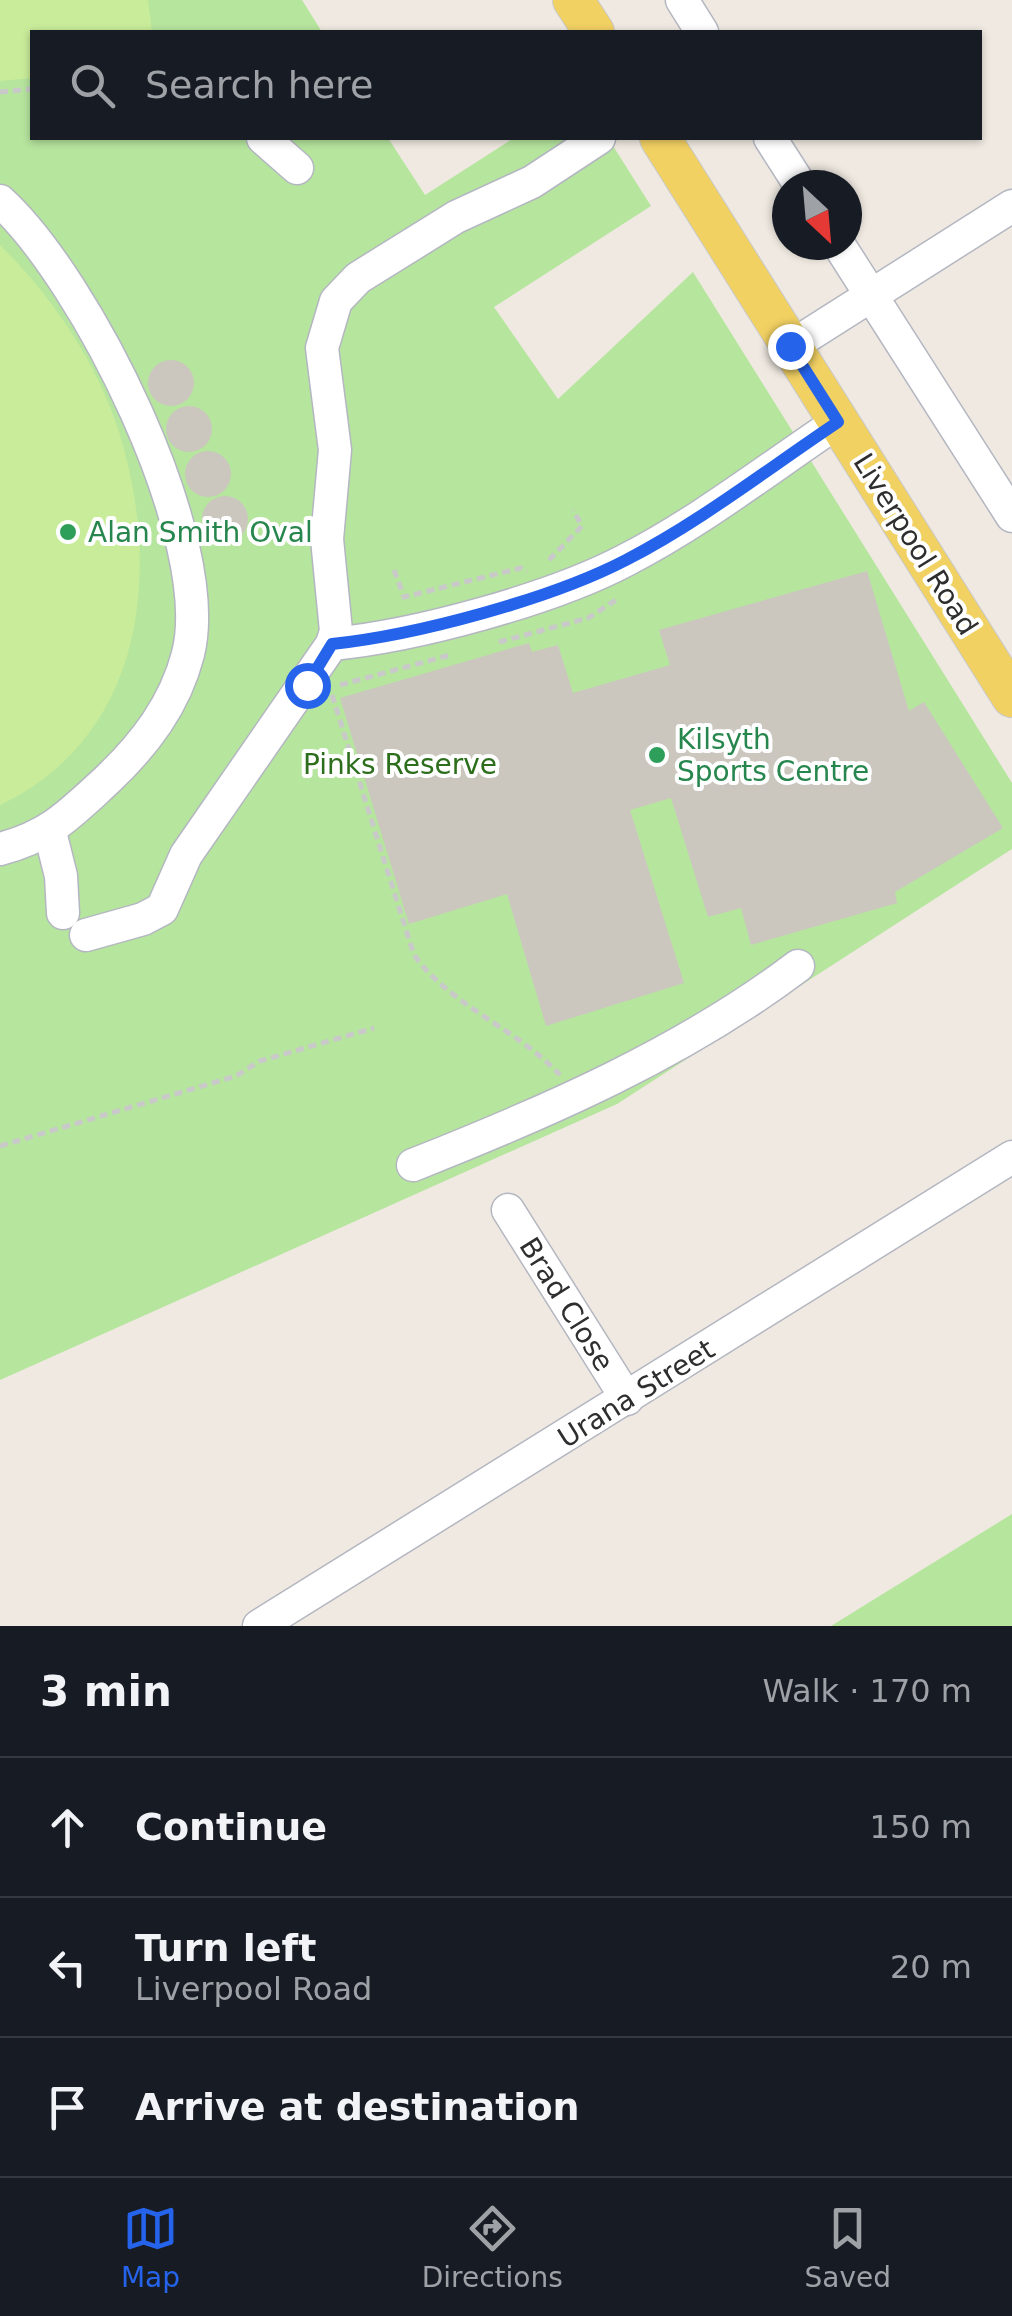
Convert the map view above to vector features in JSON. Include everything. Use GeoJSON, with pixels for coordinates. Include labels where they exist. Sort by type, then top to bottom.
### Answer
{"type":"FeatureCollection","features":[{"type":"Feature","properties":{"kind":"main road"},"geometry":{"type":"LineString","coordinates":[[573,0],[593,30]]}},
{"type":"Feature","properties":{"kind":"main road","name":"Liverpool Road"},"geometry":{"type":"LineString","coordinates":[[661,140],[1012,697]]}},
{"type":"Feature","properties":{"kind":"street"},"geometry":{"type":"LineString","coordinates":[[682,0],[701,30]]}},
{"type":"Feature","properties":{"kind":"street"},"geometry":{"type":"LineString","coordinates":[[265,140],[297,168]]}},
{"type":"Feature","properties":{"kind":"street"},"geometry":{"type":"LineString","coordinates":[[50,832],[79,918],[120,925],[162,909],[186,855],[332,644],[336,631],[327,539],[335,450],[322,348],[336,300],[358,278],[456,217],[532,182],[596,140]]}},
{"type":"Feature","properties":{"kind":"street"},"geometry":{"type":"LineString","coordinates":[[771,140],[790,170]]}},
{"type":"Feature","properties":{"kind":"street"},"geometry":{"type":"LineString","coordinates":[[0,202],[66,279],[111,359],[150,447],[180,540],[191,596],[189,652],[168,707],[136,752],[50,832],[0,849]]}},
{"type":"Feature","properties":{"kind":"street"},"geometry":{"type":"LineString","coordinates":[[790,346],[1012,206]]}},
{"type":"Feature","properties":{"kind":"street"},"geometry":{"type":"LineString","coordinates":[[848,260],[1012,516]]}},
{"type":"Feature","properties":{"kind":"street"},"geometry":{"type":"LineString","coordinates":[[332,644],[364,641],[518,602],[596,576],[657,543],[838,422]]}},
{"type":"Feature","properties":{"kind":"street"},"geometry":{"type":"LineString","coordinates":[[413,1165],[577,1094],[686,1040],[798,966]]}},
{"type":"Feature","properties":{"kind":"street","name":"Urana Street"},"geometry":{"type":"LineString","coordinates":[[259,1626],[1012,1157]]}},
{"type":"Feature","properties":{"kind":"street","name":"Brad Close"},"geometry":{"type":"LineString","coordinates":[[508,1210],[626,1399]]}},
{"type":"Feature","properties":{"kind":"path"},"geometry":{"type":"LineString","coordinates":[[0,92],[30,89]]}},
{"type":"Feature","properties":{"kind":"path"},"geometry":{"type":"LineString","coordinates":[[545,564],[582,526],[573,510]]}},
{"type":"Feature","properties":{"kind":"path"},"geometry":{"type":"LineString","coordinates":[[330,687],[414,955],[433,982],[536,1049],[577,1094]]}},
{"type":"Feature","properties":{"kind":"path"},"geometry":{"type":"LineString","coordinates":[[0,1146],[236,1076],[260,1061],[374,1028]]}},
{"type":"Feature","properties":{"kind":"green space","name":"Pinks Reserve"},"geometry":{"type":"Polygon","coordinates":[[[0,0],[302,0],[321,30],[30,30],[30,140],[389,140],[425,195],[511,140],[609,140],[651,206],[494,307],[558,399],[693,272],[1012,783],[1012,849],[617,1104],[0,1380],[0,0]]]}},
{"type":"Feature","properties":{"kind":"green space"},"geometry":{"type":"Polygon","coordinates":[[[0,0],[148,0],[152,30],[30,30],[30,78],[0,81],[0,0]]]}},
{"type":"Feature","properties":{"kind":"green space","name":"Alan Smith Oval"},"geometry":{"type":"Polygon","coordinates":[[[0,245],[37,285],[70,330],[109,404],[132,483],[139,538],[139,592],[130,644],[113,693],[86,737],[49,775],[0,805],[0,245]]]}},
{"type":"Feature","properties":{"kind":"green space"},"geometry":{"type":"Polygon","coordinates":[[[1012,1514],[1012,1626],[831,1626],[1012,1514]]]}},
{"type":"Feature","properties":{"kind":"building"},"geometry":{"type":"Polygon","coordinates":[[[171,360],[187,367],[194,383],[187,399],[171,406],[155,399],[148,383],[155,367],[171,360]]]}},
{"type":"Feature","properties":{"kind":"building"},"geometry":{"type":"Polygon","coordinates":[[[189,406],[205,413],[212,429],[205,445],[189,452],[173,445],[166,429],[173,413],[189,406]]]}},
{"type":"Feature","properties":{"kind":"building"},"geometry":{"type":"Polygon","coordinates":[[[208,451],[224,458],[231,474],[224,490],[208,497],[192,490],[185,474],[192,458],[208,451]]]}},
{"type":"Feature","properties":{"kind":"building"},"geometry":{"type":"Polygon","coordinates":[[[225,496],[241,503],[248,519],[241,535],[225,542],[209,535],[202,519],[209,503],[225,496]]]}},
{"type":"Feature","properties":{"kind":"building","name":"Kilsyth Sports Centre"},"geometry":{"type":"Polygon","coordinates":[[[867,571],[909,711],[924,702],[1003,828],[895,892],[897,903],[751,945],[741,908],[708,917],[671,798],[630,810],[684,983],[546,1026],[507,894],[409,924],[340,698],[529,643],[532,652],[558,645],[573,693],[670,665],[659,630],[867,571]]]}},
{"type":"Feature","properties":{"kind":"place","name":"Alan Smith Oval"},"geometry":{"type":"Point","coordinates":[68,532]}},
{"type":"Feature","properties":{"kind":"place","name":"Kilsyth Sports Centre"},"geometry":{"type":"Point","coordinates":[657,755]}},
{"type":"Feature","properties":{"kind":"route"},"geometry":{"type":"LineString","coordinates":[[307,685],[332,644],[364,641],[518,602],[596,576],[657,543],[838,422],[790,346]]}}]}
